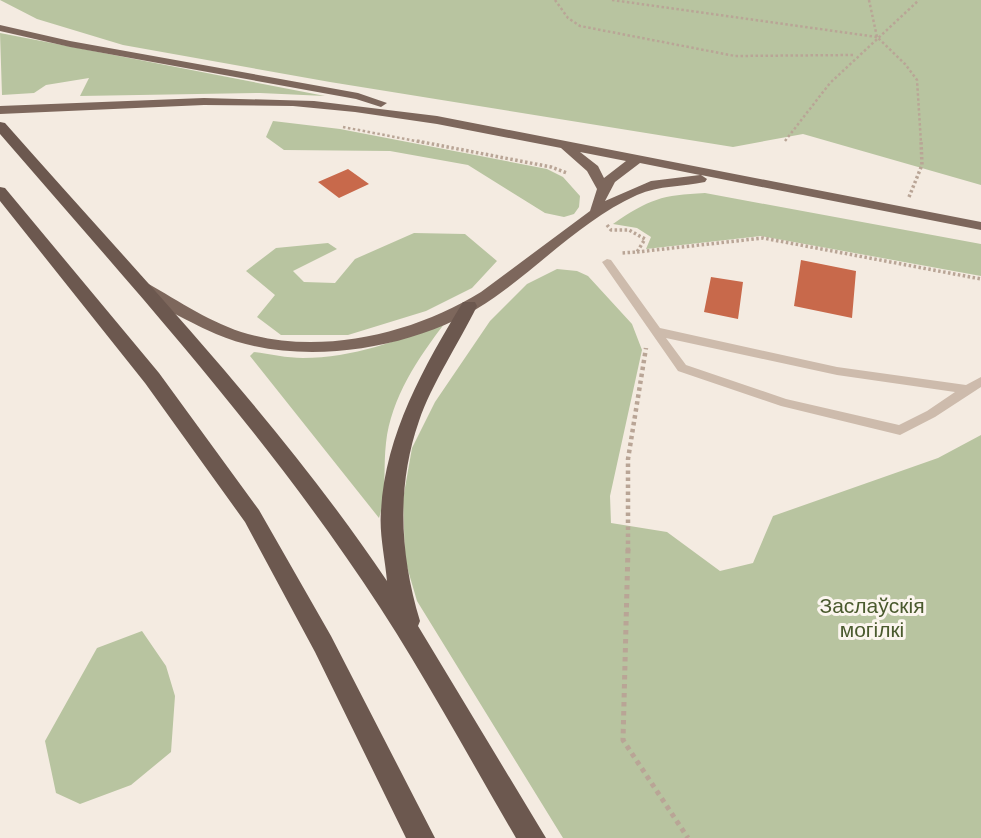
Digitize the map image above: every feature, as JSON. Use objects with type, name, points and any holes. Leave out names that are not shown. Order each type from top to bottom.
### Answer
[{"type":"highway","points":[[0,126],[253,416],[355,551],[413,639],[532,838]]},
{"type":"highway","points":[[0,191],[204,445],[252,516],[323,644],[421,838]]},
{"type":"highway","points":[[413,639],[400,593],[391,514],[395,472],[410,419],[469,306]]},
{"type":"main road","points":[[0,28],[69,44],[358,96],[437,120]]},
{"type":"main road","points":[[0,110],[273,102],[348,108],[437,120],[746,181],[981,223]]},
{"type":"main road","points":[[563,144],[593,169],[603,187]]},
{"type":"main road","points":[[639,159],[649,172],[652,183]]},
{"type":"main road","points":[[596,210],[603,187],[617,170],[639,159]]},
{"type":"main road","points":[[142,286],[215,328],[247,340],[310,350],[350,346],[469,306],[596,210],[652,183],[681,178],[746,181]]},
{"type":"lane","points":[[607,262],[652,333],[682,368],[785,403],[900,430],[981,381]]},
{"type":"lane","points":[[652,333],[837,371],[969,390]]},
{"type":"path","points":[[555,0],[568,18],[580,26],[683,47],[735,56],[855,55]]},
{"type":"path","points":[[612,0],[877,37]]},
{"type":"path","points":[[869,0],[877,37],[905,64],[917,80],[922,165],[904,209]]},
{"type":"path","points":[[785,141],[803,113],[855,55],[919,0]]},
{"type":"path","points":[[335,125],[551,167],[570,174]]},
{"type":"path","points":[[596,210],[611,230],[629,229],[645,239],[637,252]]},
{"type":"path","points":[[607,262],[615,253],[763,238],[981,279]]},
{"type":"path","points":[[652,333],[628,459],[628,610],[623,740],[688,838]]},
{"type":"green space","points":[[0,0],[981,0],[981,185],[803,134],[733,147],[330,82],[123,45],[37,19]]},
{"type":"green space","points":[[0,33],[325,96],[260,93],[80,96],[89,78],[46,85],[34,93],[2,95]]},
{"type":"green space","points":[[273,121],[340,129],[547,169],[563,177],[580,196],[579,207],[574,214],[564,217],[545,213],[468,165],[390,151],[284,150],[266,137]]},
{"type":"green space","points":[[705,193],[981,244],[981,276],[761,236],[646,249],[651,237],[637,228],[613,224],[656,200]]},
{"type":"green space","points":[[414,233],[465,234],[497,261],[472,288],[426,311],[348,335],[281,335],[257,317],[275,295],[246,271],[276,248],[328,243],[337,249],[293,271],[304,282],[335,283],[355,259]]},
{"type":"green space","name":"Заслаўскія могілкі","points":[[557,269],[577,271],[588,276],[632,324],[642,350],[610,496],[611,523],[667,532],[720,571],[753,563],[773,516],[938,458],[981,435],[981,838],[563,838],[417,601],[405,560],[403,499],[412,448],[435,402],[490,321],[527,284]]},
{"type":"green space","points":[[445,323],[407,379],[394,410],[386,443],[384,490],[379,518],[250,356],[254,352],[297,358],[340,355],[376,347]]},
{"type":"green space","points":[[142,631],[166,666],[175,696],[171,752],[131,785],[80,804],[56,793],[45,741],[97,648]]},
{"type":"building","points":[[348,169],[369,184],[339,198],[318,182]]},
{"type":"building","points":[[801,260],[856,271],[852,318],[794,306]]},
{"type":"building","points":[[711,277],[743,282],[738,319],[704,312]]}]
